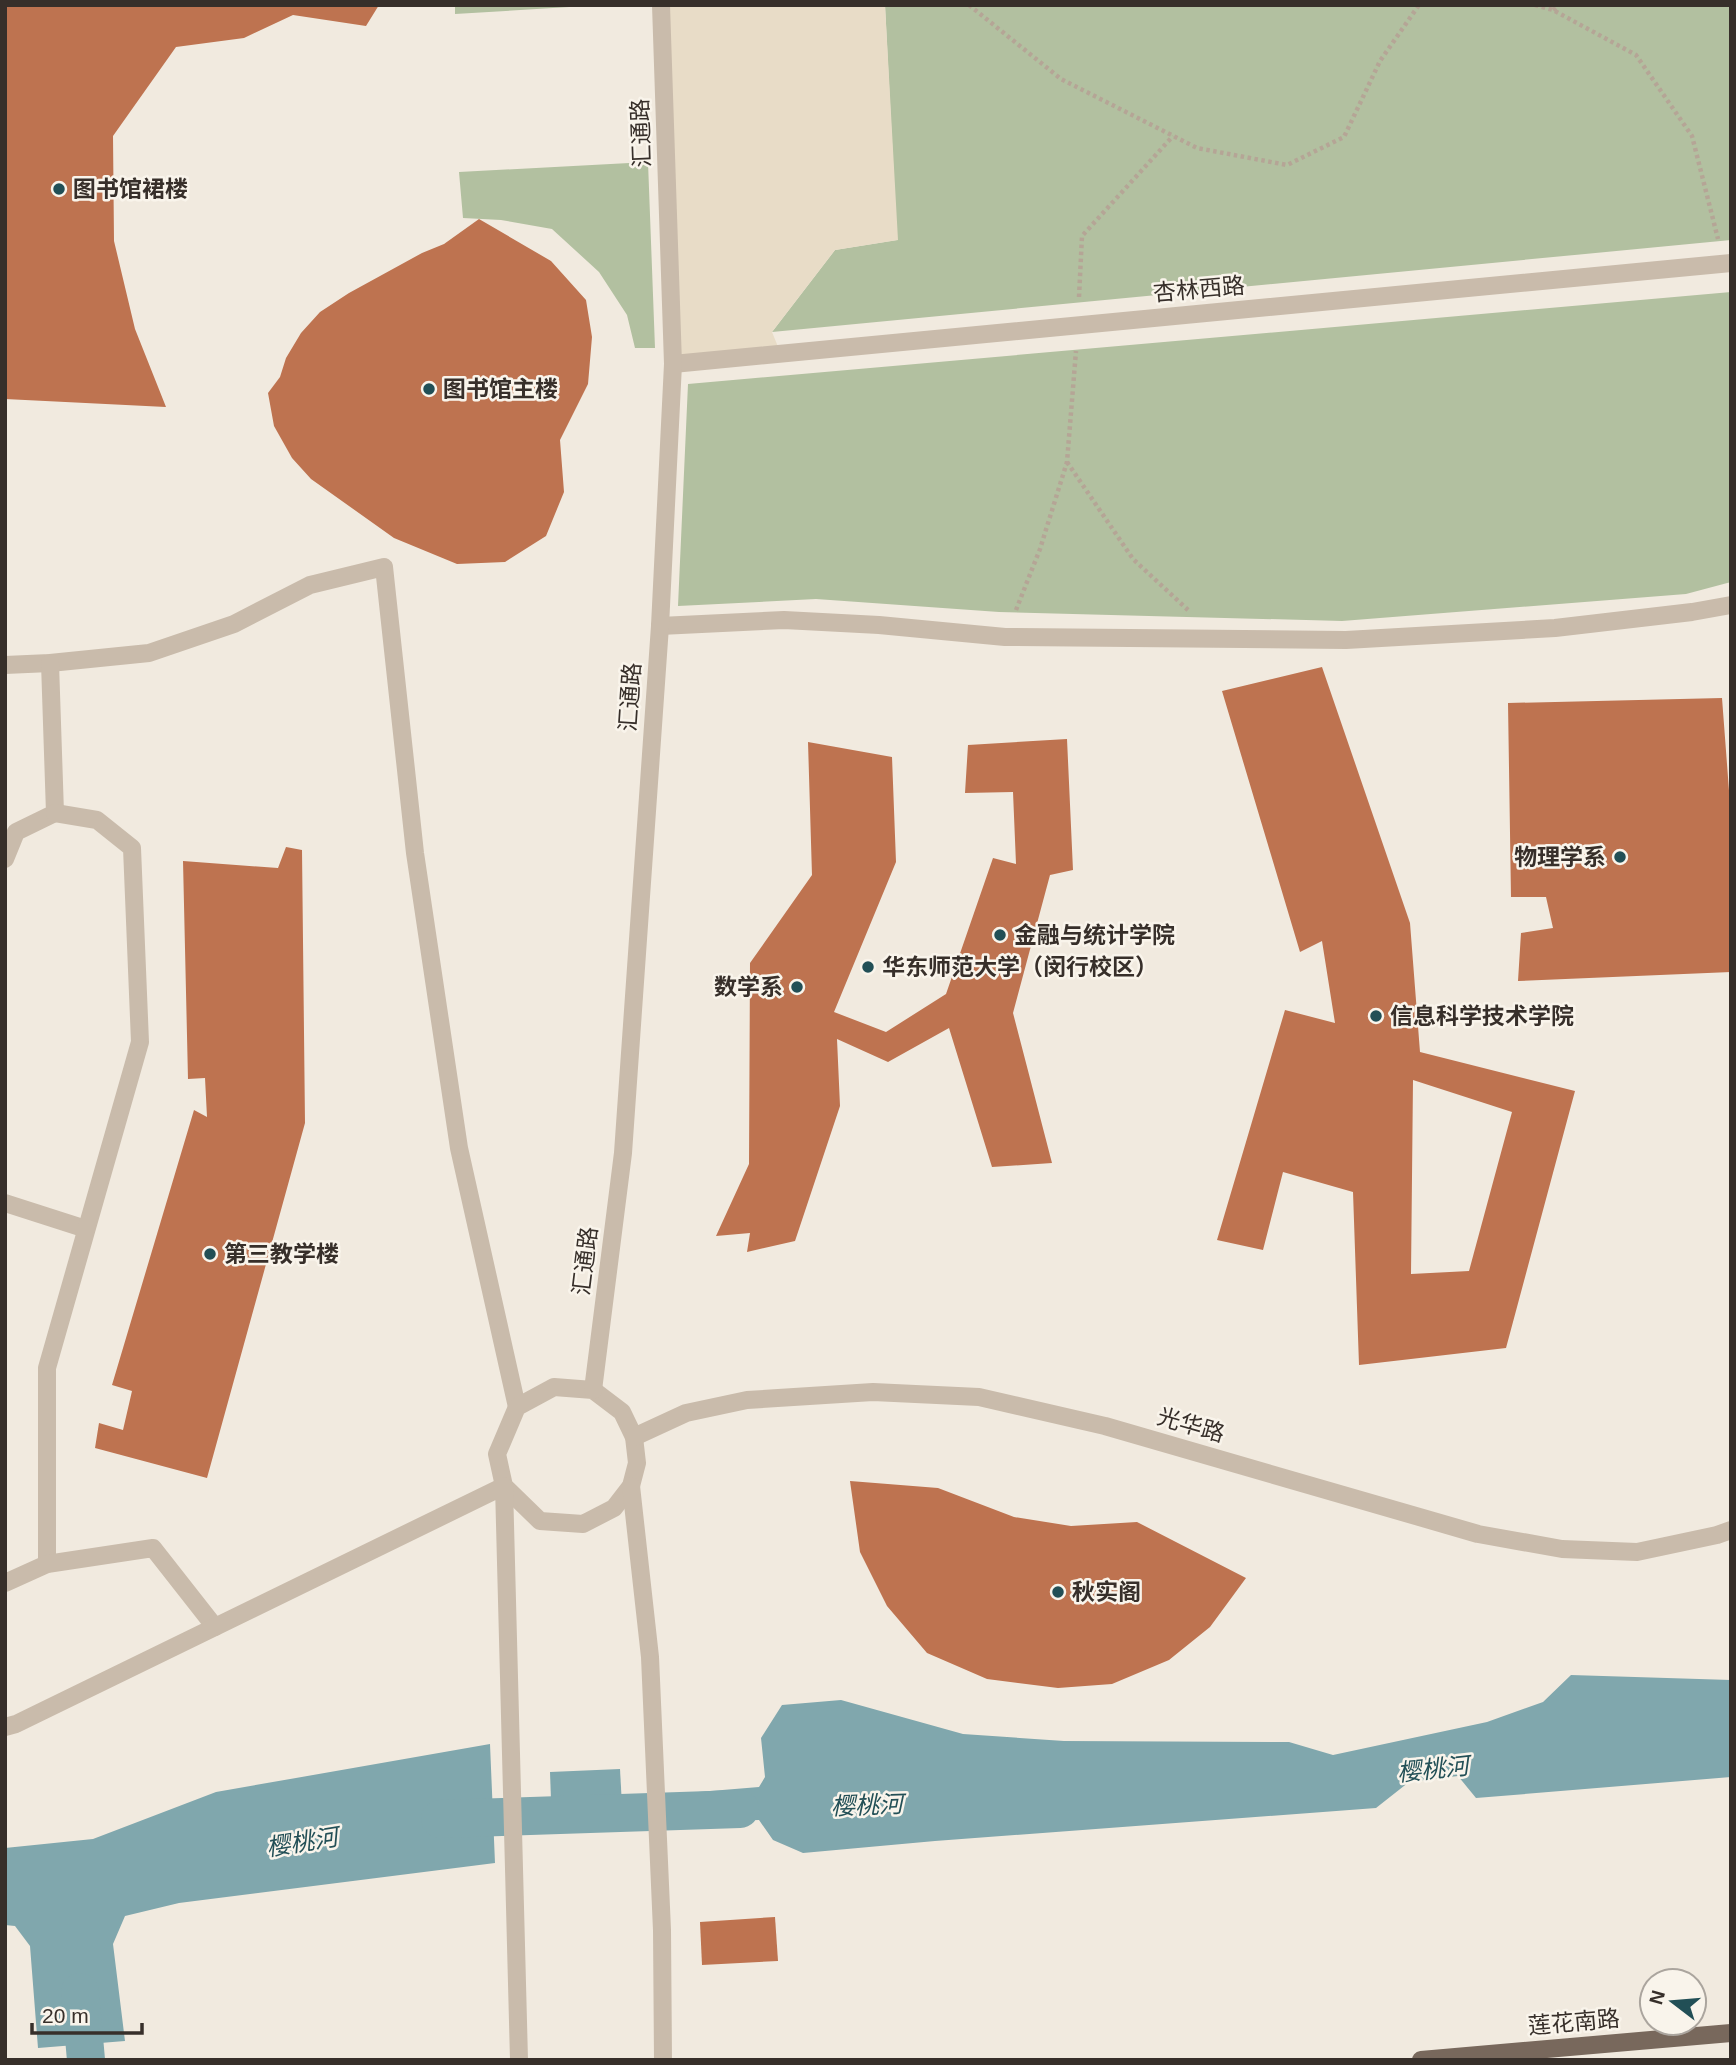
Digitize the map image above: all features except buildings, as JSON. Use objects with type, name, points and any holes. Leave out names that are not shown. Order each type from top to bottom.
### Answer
[{"type":"main road","name":"莲花南路","points":[[1421,2060],[1731,2033]]},
{"type":"street","name":"汇通路","points":[[593,1390],[623,1153],[660,626],[673,364],[661,5]]},
{"type":"street","name":"杏林西路","points":[[673,364],[1728,263]]},
{"type":"street","points":[[5,665],[149,653],[234,624],[310,585],[384,567],[415,853],[457,1135],[517,1407],[497,1454],[504,1486],[519,2060]]},
{"type":"street","points":[[660,626],[784,620],[879,625],[1005,637],[1346,640],[1555,628],[1731,605]]},
{"type":"street","points":[[50,663],[55,813]]},
{"type":"street","points":[[5,859],[16,832],[55,813],[97,820],[132,848],[140,1042],[47,1368],[47,1564]]},
{"type":"street","points":[[5,1203],[86,1229]]},
{"type":"street","points":[[517,1407],[554,1387],[593,1390],[622,1412],[634,1437],[637,1463],[631,1486],[650,1657],[662,1930],[663,2060]]},
{"type":"street","name":"光华路","points":[[634,1437],[686,1413],[747,1400],[873,1392],[979,1397],[1105,1426],[1502,1539],[1562,1549],[1637,1552],[1731,1530]]},
{"type":"street","points":[[504,1486],[540,1521],[583,1524],[614,1508],[631,1486]]},
{"type":"street","points":[[5,1727],[504,1486]]},
{"type":"street","points":[[5,1583],[47,1564],[153,1548],[215,1627]]},
{"type":"path","points":[[969,5],[1060,79],[1172,136],[1197,148],[1287,165],[1344,137],[1380,61],[1419,5]]},
{"type":"path","points":[[1535,5],[1553,10],[1636,55],[1692,136],[1728,263]]},
{"type":"path","points":[[1553,10],[1559,5]]},
{"type":"path","points":[[1005,637],[1040,549],[1067,462],[1082,236],[1172,136]]},
{"type":"path","points":[[1067,462],[1133,559],[1219,639]]},
{"type":"green space","points":[[455,5],[602,5],[455,14]]},
{"type":"green space","points":[[885,5],[1731,5],[1731,240],[772,332],[835,250],[897,240]]},
{"type":"green space","points":[[648,162],[655,348],[635,348],[627,315],[599,272],[552,229],[501,220],[463,218],[459,172]]},
{"type":"green space","points":[[1731,292],[1731,582],[1686,594],[1342,621],[999,612],[816,599],[678,606],[688,384]]},
{"type":"shaded area","points":[[661,5],[885,5],[898,240],[835,250],[772,332],[781,354],[673,364]]},
{"type":"water","points":[[1571,1675],[1731,1680],[1731,1777],[1476,1798],[1458,1776],[1409,1782],[1376,1808],[803,1853],[773,1840],[759,1820],[687,1822],[686,1793],[759,1787],[765,1777],[761,1738],[782,1705],[841,1700],[963,1734],[1064,1741],[1289,1742],[1333,1755],[1487,1722],[1543,1702]]},
{"type":"water","points":[[490,1744],[495,1863],[179,1903],[125,1916],[113,1944],[125,2041],[38,2048],[30,1946],[15,1926],[5,1925],[5,1848],[93,1839],[216,1792]]},
{"type":"water","points":[[620,1769],[623,1824],[552,1827],[550,1772]]},
{"type":"waterway","name":"樱桃河","points":[[440,1819],[740,1809]]},
{"type":"waterway","points":[[80,1992],[86,2060]]},
{"type":"place","name":"图书馆裙楼","points":[[59,189]]},
{"type":"place","name":"图书馆主楼","points":[[429,389]]},
{"type":"place","name":"物理学系","points":[[1620,857]]},
{"type":"place","name":"金融与统计学院","points":[[1000,935]]},
{"type":"place","name":"华东师范大学（闵行校区）","points":[[868,967]]},
{"type":"place","name":"数学系","points":[[797,987]]},
{"type":"place","name":"信息科学技术学院","points":[[1376,1016]]},
{"type":"place","name":"第三教学楼","points":[[210,1254]]},
{"type":"place","name":"秋实阁","points":[[1058,1592]]}]
